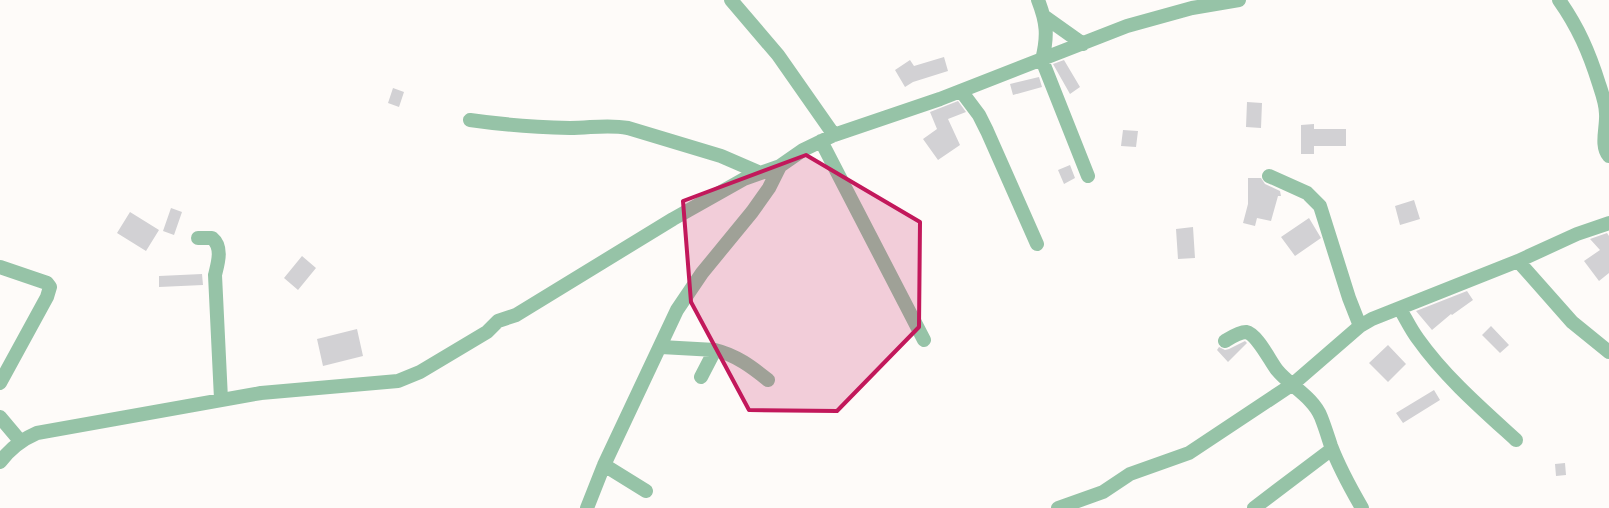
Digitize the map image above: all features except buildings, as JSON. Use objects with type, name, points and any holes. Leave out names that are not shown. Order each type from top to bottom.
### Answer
[{"type":"street","points":[[732,0],[778,55],[834,134]]},
{"type":"street","points":[[1038,0],[1045,17],[1046,43],[1042,60],[1088,176]]},
{"type":"street","points":[[0,462],[6,454],[21,442],[37,433],[221,399],[261,393],[385,383],[410,377],[487,332],[498,321],[516,315],[744,178],[780,166],[803,150],[834,134],[961,91],[1127,26],[1190,4],[1239,0]]},
{"type":"street","points":[[1559,0],[1573,20],[1590,52],[1606,113],[1604,145],[1609,156]]},
{"type":"street","points":[[1045,17],[1082,44]]},
{"type":"street","points":[[961,91],[979,115],[1037,244]]},
{"type":"street","points":[[470,120],[514,126],[573,128],[620,126],[721,156],[758,172]]},
{"type":"street","points":[[821,141],[924,340]]},
{"type":"street","points":[[587,508],[604,465],[682,303],[702,273],[752,212],[769,188],[780,166]]},
{"type":"street","points":[[1270,176],[1307,193],[1320,206],[1349,298],[1360,326]]},
{"type":"street","points":[[1058,508],[1098,495],[1137,471],[1189,453],[1293,384],[1360,326],[1372,319],[1518,261],[1577,234],[1609,223]]},
{"type":"street","points":[[198,238],[212,238],[218,244],[219,260],[215,275],[221,399]]},
{"type":"street","points":[[1518,261],[1572,322],[1609,352]]},
{"type":"street","points":[[0,267],[47,282],[50,286],[47,297],[0,383]]},
{"type":"street","points":[[1400,309],[1418,339],[1445,371],[1516,440]]},
{"type":"street","points":[[1224,341],[1239,333],[1245,332],[1250,334],[1278,371],[1316,408],[1332,449],[1362,508]]},
{"type":"street","points":[[661,347],[715,350],[734,356],[768,380]]},
{"type":"street","points":[[701,377],[715,350]]},
{"type":"street","points":[[0,417],[21,442]]},
{"type":"street","points":[[1254,508],[1332,449]]},
{"type":"street","points":[[604,465],[646,491]]},
{"type":"highlighted area","points":[[806,155],[920,222],[919,327],[837,411],[749,410],[691,302],[683,201]]}]
